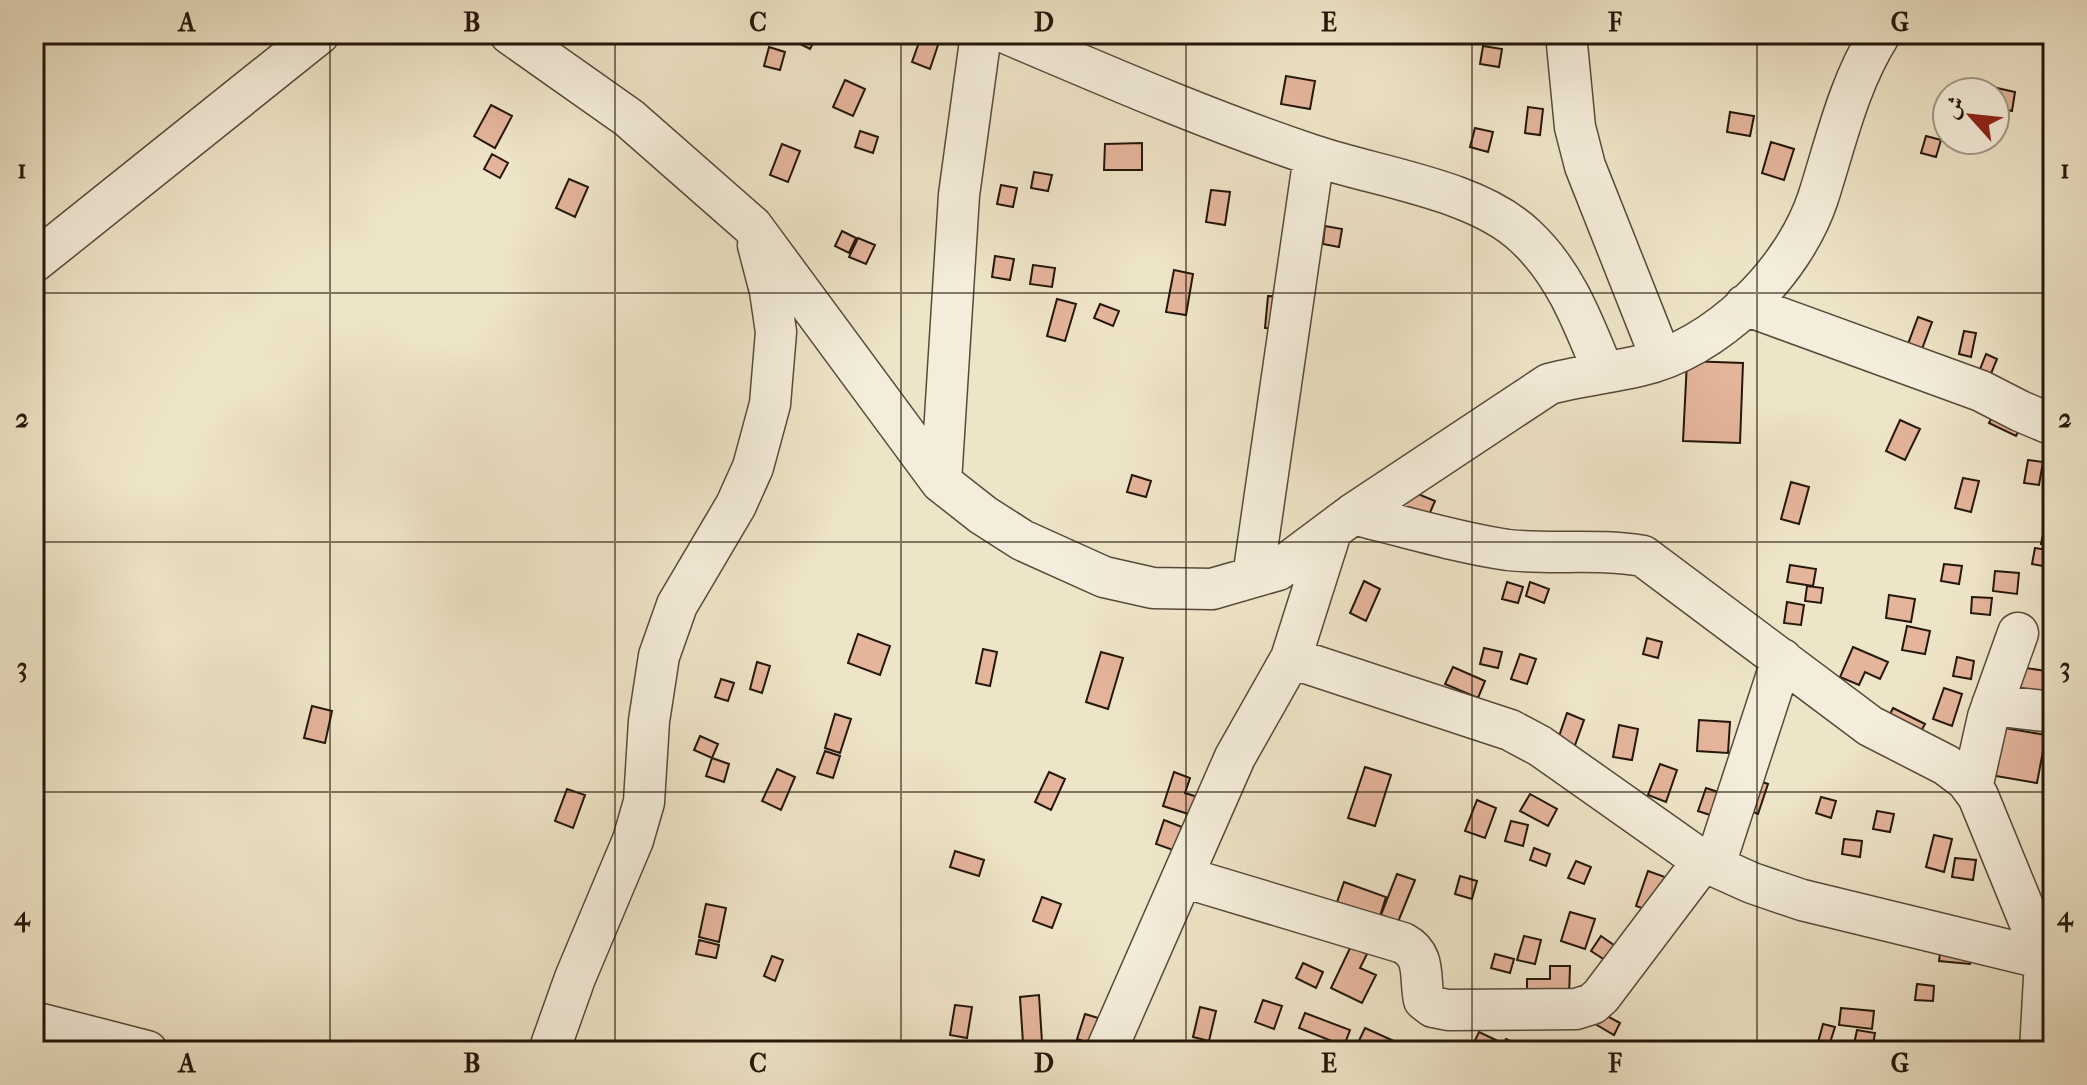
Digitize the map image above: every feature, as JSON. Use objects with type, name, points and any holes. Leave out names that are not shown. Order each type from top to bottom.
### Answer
[{"type":"street","points":[[34,262],[319,34]]},
{"type":"street","points":[[510,34],[629,118],[752,226],[941,482],[1022,540],[1104,577],[1153,588],[1212,589],[1278,570],[1342,523],[1549,384],[1640,366],[1686,349],[1725,324],[1761,290],[1797,246],[1816,203],[1844,108],[1865,57],[1880,34]]},
{"type":"street","points":[[941,482],[959,195],[981,34]]},
{"type":"street","points":[[1008,34],[1168,103],[1314,156],[1438,190],[1484,209],[1524,234],[1552,266],[1579,310],[1603,371]]},
{"type":"street","points":[[1566,34],[1575,127],[1585,166],[1661,358]]},
{"type":"street","points":[[1844,108],[1846,34]]},
{"type":"street","points":[[1253,577],[1314,156]]},
{"type":"street","points":[[549,1051],[575,978],[633,840],[644,802],[649,721],[659,656],[677,605],[736,505],[753,467],[770,404],[776,332],[770,291],[752,226]]},
{"type":"street","points":[[1745,305],[1981,391],[2053,425]]},
{"type":"street","points":[[1106,1051],[1235,757],[1291,658],[1342,523]]},
{"type":"street","points":[[1342,523],[1506,549],[1618,551],[1643,556],[1870,726],[1946,765],[1966,780],[2047,944],[2040,1051]]},
{"type":"street","points":[[1972,788],[1992,705],[2018,633]]},
{"type":"street","points":[[1291,658],[1510,730],[1540,746],[1703,861],[1752,883],[1802,900],[2047,944]]},
{"type":"street","points":[[1183,877],[1403,943],[1419,956],[1424,1000],[1433,1007],[1448,1010],[1576,1009],[1592,1004],[1703,861],[1714,857],[1720,849],[1782,659]]},
{"type":"street","points":[[1992,705],[2053,712]]},
{"type":"street","points":[[34,1022],[147,1051]]},
{"type":"building","points":[[798,34],[818,34],[810,49],[794,41]]},
{"type":"building","points":[[828,34],[848,34],[845,44],[827,38]]},
{"type":"building","points":[[922,34],[940,39],[930,69],[912,62]]},
{"type":"building","points":[[1483,46],[1502,49],[1499,67],[1480,64]]},
{"type":"building","points":[[769,47],[785,52],[780,70],[764,66]]},
{"type":"building","points":[[1286,76],[1315,81],[1310,109],[1281,104]]},
{"type":"building","points":[[845,80],[865,89],[853,116],[833,107]]},
{"type":"building","points":[[2011,91],[2015,92],[2011,111]]},
{"type":"building","points":[[491,105],[512,116],[495,148],[474,136]]},
{"type":"building","points":[[1528,107],[1543,109],[1540,135],[1525,133]]},
{"type":"building","points":[[1730,112],[1754,116],[1750,136],[1727,132]]},
{"type":"building","points":[[1475,128],[1493,132],[1488,152],[1470,147]]},
{"type":"building","points":[[860,131],[878,137],[873,153],[855,147]]},
{"type":"building","points":[[1926,136],[1931,137],[1931,156],[1921,153]]},
{"type":"building","points":[[1771,142],[1794,149],[1784,180],[1762,173]]},
{"type":"building","points":[[1142,143],[1142,170],[1104,170],[1105,144]]},
{"type":"building","points":[[782,144],[800,151],[788,182],[770,175]]},
{"type":"building","points":[[492,154],[508,163],[500,178],[484,169]]},
{"type":"building","points":[[1034,172],[1052,175],[1048,191],[1031,188]]},
{"type":"building","points":[[569,179],[588,187],[575,217],[556,208]]},
{"type":"building","points":[[1001,185],[1017,188],[1013,207],[997,204]]},
{"type":"building","points":[[1211,190],[1230,192],[1225,225],[1206,222]]},
{"type":"building","points":[[1325,226],[1342,229],[1339,247],[1323,244]]},
{"type":"building","points":[[842,231],[856,238],[849,253],[835,246]]},
{"type":"building","points":[[858,238],[875,245],[866,264],[849,257]]},
{"type":"building","points":[[995,256],[1014,259],[1010,280],[992,277]]},
{"type":"building","points":[[1033,265],[1055,268],[1052,287],[1030,284]]},
{"type":"building","points":[[1174,270],[1193,274],[1186,315],[1166,312]]},
{"type":"building","points":[[1268,296],[1284,297],[1281,330],[1265,328]]},
{"type":"building","points":[[1057,299],[1076,304],[1065,341],[1047,336]]},
{"type":"building","points":[[1100,304],[1119,311],[1113,326],[1094,318]]},
{"type":"building","points":[[1918,317],[1932,322],[1922,349],[1908,344]]},
{"type":"building","points":[[1964,331],[1976,333],[1971,357],[1959,354]]},
{"type":"building","points":[[1986,354],[1997,359],[1988,381],[1977,377]]},
{"type":"building","points":[[1687,361],[1743,363],[1740,443],[1683,441]]},
{"type":"building","points":[[1998,405],[2025,419],[2016,436],[1989,423]]},
{"type":"building","points":[[1900,420],[1920,429],[1905,460],[1886,451]]},
{"type":"building","points":[[2028,460],[2043,462],[2039,485],[2024,483]]},
{"type":"building","points":[[1132,475],[1151,481],[1146,497],[1127,492]]},
{"type":"building","points":[[1963,478],[1979,481],[1971,512],[1955,508]]},
{"type":"building","points":[[1791,482],[1809,487],[1799,524],[1781,519]]},
{"type":"building","points":[[1406,489],[1435,501],[1425,524],[1396,511]]},
{"type":"building","points":[[2047,515],[2053,516],[2053,547],[2041,544]]},
{"type":"building","points":[[2035,548],[2053,551],[2053,568],[2032,564]]},
{"type":"building","points":[[1944,564],[1962,566],[1959,584],[1941,581]]},
{"type":"building","points":[[1790,565],[1816,569],[1813,586],[1787,582]]},
{"type":"building","points":[[1995,571],[2019,573],[2017,594],[1993,591]]},
{"type":"building","points":[[1364,581],[1380,589],[1366,621],[1350,613]]},
{"type":"building","points":[[1507,582],[1523,587],[1518,603],[1502,599]]},
{"type":"building","points":[[1530,582],[1549,589],[1544,603],[1526,596]]},
{"type":"building","points":[[1807,586],[1823,588],[1821,603],[1805,601]]},
{"type":"building","points":[[1889,595],[1915,599],[1911,622],[1886,618]]},
{"type":"building","points":[[1972,597],[1992,598],[1990,615],[1971,613]]},
{"type":"building","points":[[1787,602],[1804,605],[1801,625],[1784,623]]},
{"type":"building","points":[[1907,626],[1930,631],[1925,654],[1902,650]]},
{"type":"building","points":[[858,634],[890,646],[880,675],[848,663]]},
{"type":"building","points":[[1647,638],[1662,642],[1658,658],[1643,654]]},
{"type":"building","points":[[1853,647],[1888,662],[1880,679],[1865,672],[1859,685],[1840,677]]},
{"type":"building","points":[[1484,648],[1502,652],[1498,668],[1480,664]]},
{"type":"building","points":[[983,649],[997,652],[990,686],[976,683]]},
{"type":"building","points":[[1101,652],[1123,658],[1108,709],[1086,702]]},
{"type":"building","points":[[1520,654],[1536,659],[1527,684],[1511,679]]},
{"type":"building","points":[[1957,657],[1974,661],[1971,679],[1953,676]]},
{"type":"building","points":[[757,662],[770,666],[762,693],[750,689]]},
{"type":"building","points":[[2013,666],[2046,671],[2043,701],[2009,697]]},
{"type":"building","points":[[1453,667],[1485,681],[1478,698],[1445,684]]},
{"type":"building","points":[[721,679],[734,683],[728,701],[715,697]]},
{"type":"building","points":[[1944,688],[1962,694],[1952,726],[1933,719]]},
{"type":"building","points":[[312,706],[332,711],[325,743],[304,738]]},
{"type":"building","points":[[1893,708],[1925,724],[1919,735],[1887,720]]},
{"type":"building","points":[[1567,713],[1584,720],[1574,748],[1557,742]]},
{"type":"building","points":[[835,714],[851,719],[840,753],[825,748]]},
{"type":"building","points":[[1699,720],[1730,722],[1728,753],[1697,751]]},
{"type":"building","points":[[1619,725],[1638,729],[1632,760],[1613,757]]},
{"type":"building","points":[[1999,727],[2046,735],[2037,783],[1990,775]]},
{"type":"building","points":[[700,736],[718,744],[712,758],[694,750]]},
{"type":"building","points":[[825,751],[840,756],[833,778],[817,773]]},
{"type":"building","points":[[712,758],[729,764],[724,782],[706,776]]},
{"type":"building","points":[[1660,764],[1677,770],[1666,802],[1648,795]]},
{"type":"building","points":[[1365,767],[1391,775],[1375,826],[1348,818]]},
{"type":"building","points":[[777,769],[795,777],[781,810],[762,801]]},
{"type":"building","points":[[1049,772],[1065,779],[1051,810],[1035,802]]},
{"type":"building","points":[[1174,772],[1190,778],[1185,793],[1204,799],[1198,817],[1163,806]]},
{"type":"building","points":[[1753,779],[1768,784],[1758,814],[1743,808]]},
{"type":"building","points":[[1706,788],[1721,793],[1713,816],[1698,811]]},
{"type":"building","points":[[567,789],[585,795],[573,828],[555,821]]},
{"type":"building","points":[[1530,794],[1557,809],[1548,826],[1520,811]]},
{"type":"building","points":[[1821,797],[1836,801],[1831,818],[1816,813]]},
{"type":"building","points":[[1477,800],[1496,808],[1485,838],[1465,831]]},
{"type":"building","points":[[1877,811],[1894,814],[1890,832],[1873,829]]},
{"type":"building","points":[[2053,813],[2053,848],[2044,846]]},
{"type":"building","points":[[1164,820],[1195,832],[1187,855],[1156,844]]},
{"type":"building","points":[[1511,821],[1528,825],[1523,846],[1505,841]]},
{"type":"building","points":[[1934,835],[1952,839],[1944,872],[1926,867]]},
{"type":"building","points":[[1844,839],[1862,841],[1860,857],[1842,854]]},
{"type":"building","points":[[1534,848],[1550,854],[1546,866],[1530,860]]},
{"type":"building","points":[[955,851],[984,860],[979,876],[950,867]]},
{"type":"building","points":[[1955,858],[1976,860],[1973,880],[1952,877]]},
{"type":"building","points":[[1576,861],[1591,867],[1584,884],[1568,878]]},
{"type":"building","points":[[1648,871],[1665,877],[1653,912],[1636,906]]},
{"type":"building","points":[[1397,874],[1415,880],[1398,922],[1381,915]]},
{"type":"building","points":[[1460,876],[1477,881],[1472,899],[1455,894]]},
{"type":"building","points":[[1344,882],[1386,897],[1380,916],[1337,902]]},
{"type":"building","points":[[1042,897],[1061,904],[1052,928],[1033,921]]},
{"type":"building","points":[[706,904],[726,908],[719,942],[699,937]]},
{"type":"building","points":[[1570,912],[1595,919],[1585,949],[1561,941]]},
{"type":"building","points":[[1524,936],[1541,940],[1535,964],[1517,960]]},
{"type":"building","points":[[1601,936],[1618,948],[1608,962],[1591,951]]},
{"type":"building","points":[[699,940],[719,945],[716,958],[696,954]]},
{"type":"building","points":[[1351,946],[1367,954],[1360,968],[1376,975],[1362,1003],[1331,988]]},
{"type":"building","points":[[1941,946],[1972,949],[1970,964],[1939,961]]},
{"type":"building","points":[[1495,954],[1514,959],[1510,973],[1491,968]]},
{"type":"building","points":[[772,956],[783,960],[775,981],[764,976]]},
{"type":"building","points":[[1303,963],[1323,972],[1316,988],[1296,978]]},
{"type":"building","points":[[1550,966],[1570,966],[1569,997],[1527,996],[1527,979],[1550,979]]},
{"type":"building","points":[[1917,984],[1934,986],[1933,1001],[1915,1000]]},
{"type":"building","points":[[1039,995],[1042,1042],[1023,1043],[1020,997]]},
{"type":"building","points":[[1263,1000],[1282,1006],[1274,1029],[1255,1022]]},
{"type":"building","points":[[955,1005],[972,1007],[967,1038],[950,1035]]},
{"type":"building","points":[[1200,1007],[1216,1011],[1209,1041],[1193,1037]]},
{"type":"building","points":[[1841,1008],[1874,1011],[1872,1029],[1839,1025]]},
{"type":"building","points":[[1596,1010],[1620,1023],[1614,1035],[1590,1021]]},
{"type":"building","points":[[1305,1013],[1350,1030],[1344,1046],[1299,1028]]},
{"type":"building","points":[[1085,1014],[1098,1018],[1089,1043],[1077,1039]]},
{"type":"building","points":[[1823,1024],[1835,1027],[1828,1049],[1817,1046]]},
{"type":"building","points":[[1365,1028],[1394,1041],[1390,1051],[1355,1049]]},
{"type":"building","points":[[1857,1030],[1875,1033],[1872,1051],[1853,1049]]},
{"type":"building","points":[[1479,1032],[1498,1041],[1493,1051],[1470,1051]]},
{"type":"building","points":[[1506,1039],[1532,1051],[1500,1051]]}]
